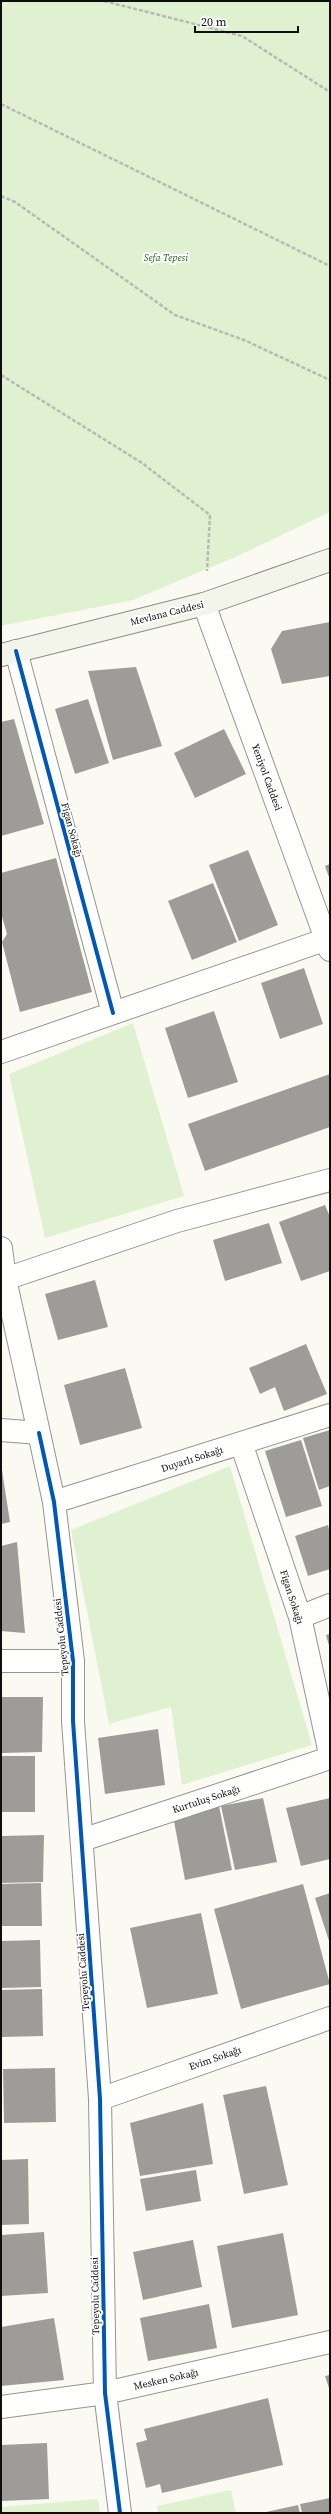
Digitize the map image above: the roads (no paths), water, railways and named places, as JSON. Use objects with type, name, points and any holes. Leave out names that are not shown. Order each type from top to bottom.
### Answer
[{"type":"street","name":"Mevlana Caddesi","points":[[8,653],[204,604],[330,560]]},
{"type":"street","name":"Yeniyol Caddesi","points":[[204,604],[329,943]]},
{"type":"street","name":"Figan Sokağı","points":[[8,653],[113,1013]]},
{"type":"street","points":[[1,1052],[113,1013],[329,943]]},
{"type":"street","points":[[5,1280],[176,1221],[330,1180]]},
{"type":"street","name":"Tepeyolu Caddesi","points":[[1,1248],[5,1280],[54,1502],[74,1661],[73,1721],[100,2099],[104,2392],[120,2513]]},
{"type":"street","name":"Duyarlı Sokağı","points":[[54,1502],[330,1415]]},
{"type":"street","points":[[1,1430],[39,1433]]},
{"type":"street","name":"Figan Sokağı","points":[[241,1443],[300,1617],[330,1754]]},
{"type":"street","points":[[300,1617],[330,1605]]},
{"type":"street","points":[[1,1661],[74,1661]]},
{"type":"street","name":"Kurtuluş Sokağı","points":[[82,1840],[330,1758]]},
{"type":"street","name":"Evim Sokağı","points":[[100,2099],[330,2018]]},
{"type":"street","name":"Mesken Sokağı","points":[[1,2407],[104,2392],[330,2342]]},
{"type":"park label","name":"Sefa Tepesi","points":[[166,257]]}]
